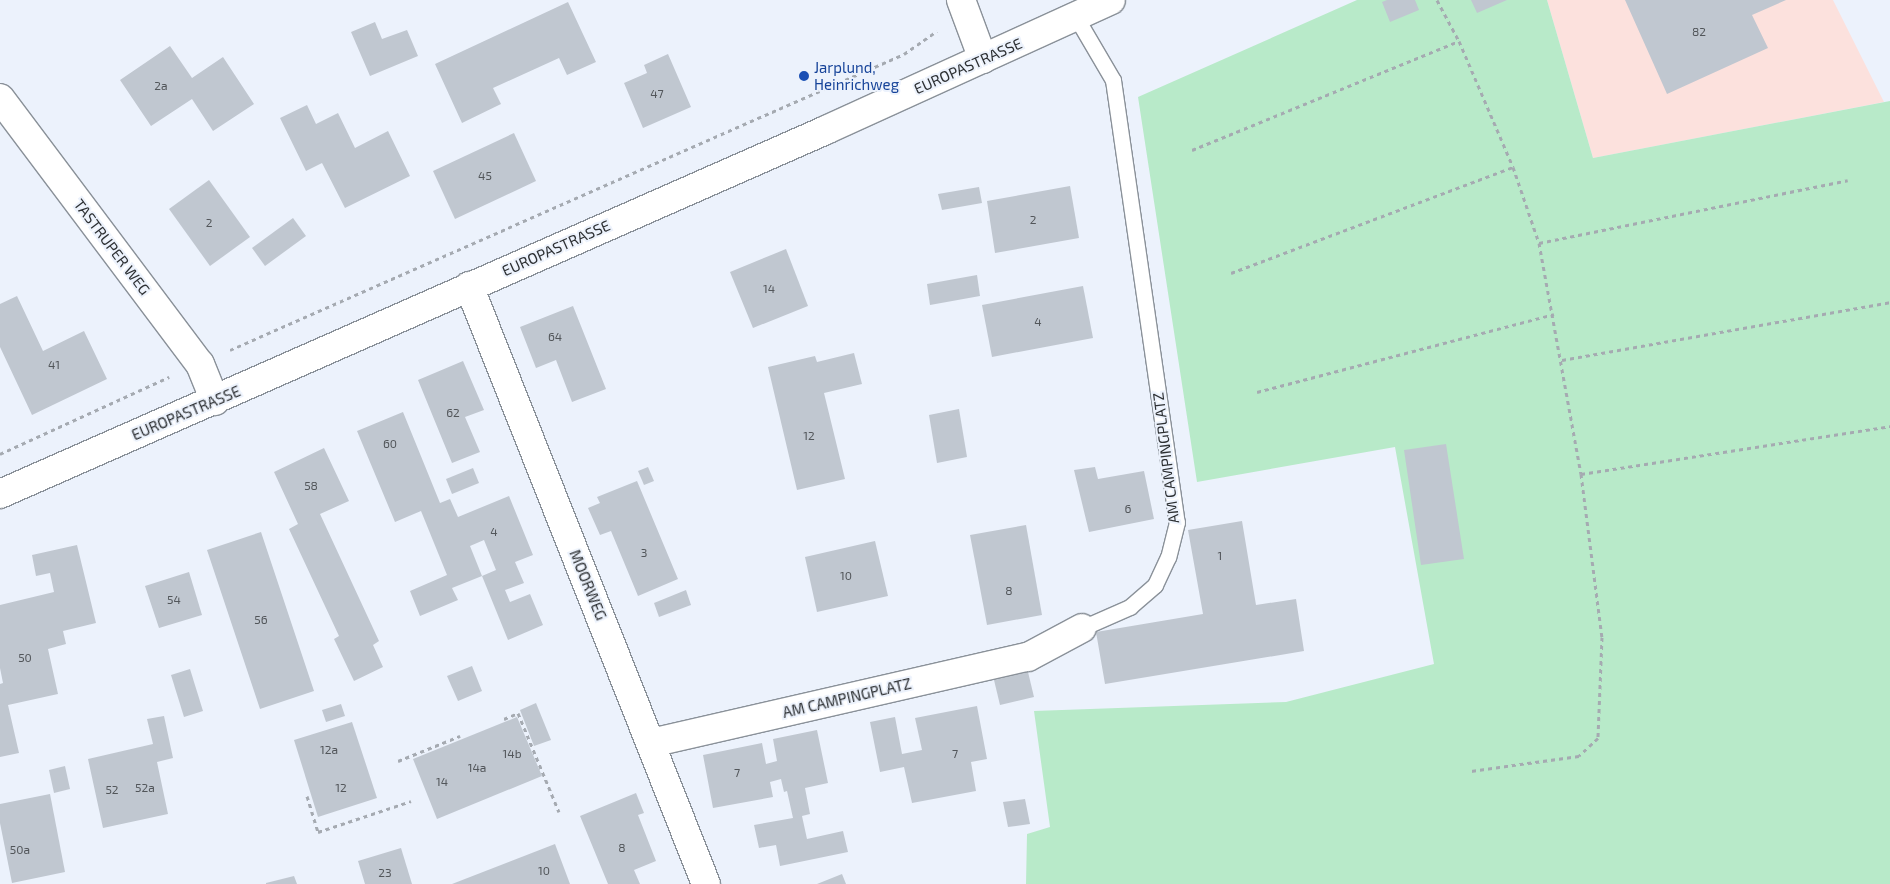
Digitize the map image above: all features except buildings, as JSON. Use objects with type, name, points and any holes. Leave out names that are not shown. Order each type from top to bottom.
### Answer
[{"type":"street","name":"EUROPASTRASSE","points":[[0,494],[216,401],[469,286],[1112,0]]},
{"type":"street","points":[[962,6],[983,59]]},
{"type":"street","name":"TASTRUPER WEG","points":[[0,98],[200,364],[216,401]]},
{"type":"street","name":"MOORWEG","points":[[469,286],[706,884]]},
{"type":"street","name":"AM CAMPINGPLATZ","points":[[651,743],[1028,657],[1082,628]]},
{"type":"lane","name":"AM CAMPINGPLATZ","points":[[1076,16],[1113,80],[1177,522],[1168,557],[1155,585],[1130,607],[1082,628]]},
{"type":"path","points":[[1438,0],[1459,41],[1513,167],[1539,244],[1554,314],[1581,474],[1602,637],[1598,738],[1578,756],[1470,771]]},
{"type":"path","points":[[0,454],[904,54],[962,6]]},
{"type":"path","points":[[1192,150],[1459,41]]},
{"type":"path","points":[[1231,273],[1513,167]]},
{"type":"path","points":[[1539,244],[1848,180]]},
{"type":"path","points":[[1562,360],[1890,302]]},
{"type":"path","points":[[1257,392],[1554,314]]},
{"type":"path","points":[[1581,474],[1890,426]]},
{"type":"path","points":[[504,719],[518,713],[559,812]]},
{"type":"path","points":[[398,762],[460,736]]},
{"type":"path","points":[[307,796],[318,832],[411,801]]},
{"type":"shaded area","points":[[1547,0],[1833,0],[1884,102],[1593,158]]},
{"type":"green space","points":[[1357,0],[1547,0],[1593,158],[1890,101],[1890,884],[1026,884],[1027,834],[1050,827],[1034,711],[1286,702],[1434,664],[1395,447],[1197,482],[1138,97]]},
{"type":"place","name":"Jarplund, Heinrichweg","points":[[804,76]]}]
